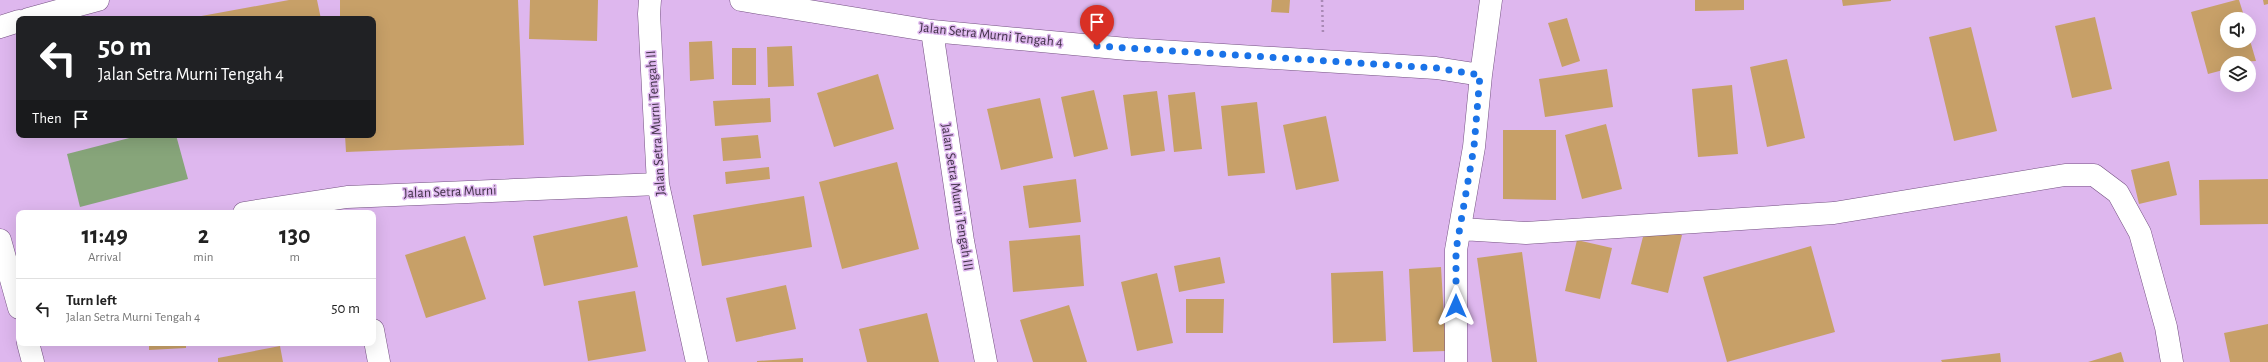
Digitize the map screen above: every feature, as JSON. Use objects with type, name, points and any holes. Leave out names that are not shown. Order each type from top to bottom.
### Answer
[{"type":"street","points":[[39,16],[98,0]]},
{"type":"street","name":"Jalan Setra Murni Tengah II","points":[[650,0],[649,14],[658,184],[697,362]]},
{"type":"street","name":"Jalan Setra Murni Tengah 4","points":[[742,0],[932,31],[1127,49],[1436,68],[1480,75]]},
{"type":"street","points":[[1456,362],[1456,250],[1461,229],[1474,147],[1480,75],[1491,0]]},
{"type":"street","points":[[0,27],[16,23]]},
{"type":"street","name":"Jalan Setra Murni Tengah III","points":[[932,31],[963,241],[986,362]]},
{"type":"street","points":[[1461,229],[1526,233],[1834,213],[2065,175],[2094,175],[2118,193],[2140,233],[2166,326],[2172,362]]},
{"type":"street","name":"Jalan Setra Murni","points":[[283,210],[658,184]]},
{"type":"street","points":[[6,252],[16,295]]},
{"type":"street","points":[[29,346],[33,362]]},
{"type":"street","points":[[376,346],[379,362]]},
{"type":"path","points":[[1322,0],[1324,60]]},
{"type":"green space","points":[[129,138],[177,138],[188,179],[80,207],[67,154]]},
{"type":"building","points":[[289,0],[317,0],[320,16],[201,16]]},
{"type":"building","points":[[340,0],[518,0],[524,145],[346,152],[345,138],[376,138],[376,16],[340,16]]},
{"type":"building","points":[[530,0],[598,0],[597,41],[529,39]]},
{"type":"building","points":[[1272,0],[1290,0],[1289,13],[1271,12]]},
{"type":"building","points":[[1695,0],[1744,0],[1744,10],[1695,11]]},
{"type":"building","points":[[1842,0],[1891,0],[1891,1],[1843,6]]},
{"type":"building","points":[[2239,0],[2243,12],[2220,12],[2220,48],[2252,48],[2255,56],[2220,56],[2220,71],[2208,74],[2191,12]]},
{"type":"building","points":[[2263,0],[2268,0],[2268,4],[2264,5]]},
{"type":"building","points":[[2095,17],[2112,89],[2072,98],[2055,26]]},
{"type":"building","points":[[1567,18],[1580,61],[1562,67],[1548,23]]},
{"type":"building","points":[[1971,27],[1997,131],[1954,141],[1929,37]]},
{"type":"building","points":[[712,41],[714,79],[690,81],[689,42]]},
{"type":"building","points":[[792,46],[794,86],[768,87],[767,47]]},
{"type":"building","points":[[732,48],[756,48],[756,85],[732,85]]},
{"type":"building","points":[[1787,59],[1805,138],[1767,147],[1750,67]]},
{"type":"building","points":[[1607,69],[1613,107],[1545,117],[1539,79]]},
{"type":"building","points":[[878,74],[894,129],[834,147],[817,93]]},
{"type":"building","points":[[1732,85],[1738,154],[1698,157],[1692,89]]},
{"type":"building","points":[[1094,90],[1108,149],[1074,157],[1061,97]]},
{"type":"building","points":[[1157,91],[1165,151],[1131,156],[1123,95]]},
{"type":"building","points":[[1195,92],[1202,149],[1174,152],[1168,95]]},
{"type":"building","points":[[770,98],[771,122],[715,126],[713,101]]},
{"type":"building","points":[[1040,98],[1053,158],[1001,170],[987,109]]},
{"type":"building","points":[[1257,102],[1265,173],[1228,176],[1221,106]]},
{"type":"building","points":[[1326,116],[1339,181],[1296,190],[1283,125]]},
{"type":"building","points":[[1606,124],[1622,189],[1582,199],[1565,135]]},
{"type":"building","points":[[1503,130],[1556,130],[1556,200],[1503,199]]},
{"type":"building","points":[[758,135],[761,158],[723,161],[721,138]]},
{"type":"building","points":[[2169,161],[2177,195],[2139,204],[2131,170]]},
{"type":"building","points":[[897,162],[919,249],[842,269],[819,182]]},
{"type":"building","points":[[769,167],[770,179],[726,184],[725,172]]},
{"type":"building","points":[[1076,179],[1081,222],[1029,228],[1023,186]]},
{"type":"building","points":[[2268,179],[2268,224],[2200,225],[2199,180]]},
{"type":"building","points":[[804,196],[812,247],[702,266],[693,215]]},
{"type":"building","points":[[627,216],[638,267],[544,286],[533,236]]},
{"type":"building","points":[[1646,225],[1682,235],[1668,293],[1631,284]]},
{"type":"building","points":[[1080,235],[1084,286],[1013,292],[1009,241]]},
{"type":"building","points":[[465,236],[486,299],[426,318],[405,255]]},
{"type":"building","points":[[1577,240],[1612,248],[1600,299],[1565,291]]},
{"type":"building","points":[[1811,246],[1835,332],[1727,362],[1703,277]]},
{"type":"building","points":[[1522,252],[1537,362],[1492,362],[1477,258]]},
{"type":"building","points":[[1220,257],[1225,283],[1179,292],[1174,266]]},
{"type":"building","points":[[1441,267],[1446,351],[1413,352],[1409,269]]},
{"type":"building","points":[[1383,271],[1386,341],[1333,343],[1331,273]]},
{"type":"building","points":[[1157,273],[1173,343],[1137,351],[1121,282]]},
{"type":"building","points":[[786,285],[796,329],[736,342],[726,298]]},
{"type":"building","points":[[635,291],[646,351],[588,361],[578,301]]},
{"type":"building","points":[[1186,299],[1224,299],[1223,333],[1186,333]]},
{"type":"building","points":[[1069,305],[1087,362],[1033,362],[1020,320]]},
{"type":"building","points":[[927,313],[939,362],[867,362],[859,329]]},
{"type":"building","points":[[2268,324],[2268,362],[2230,362],[2224,333]]},
{"type":"building","points":[[149,346],[186,346],[186,348],[149,350]]},
{"type":"building","points":[[280,346],[283,362],[218,362],[218,358]]},
{"type":"building","points":[[2121,352],[2124,362],[2088,362]]},
{"type":"building","points":[[2000,353],[2001,362],[1942,362],[1941,360]]},
{"type":"building","points":[[803,358],[803,362],[757,362],[757,361]]},
{"type":"route","points":[[1097,46],[1436,68],[1480,75],[1474,147],[1461,229],[1456,250],[1456,306]]}]
